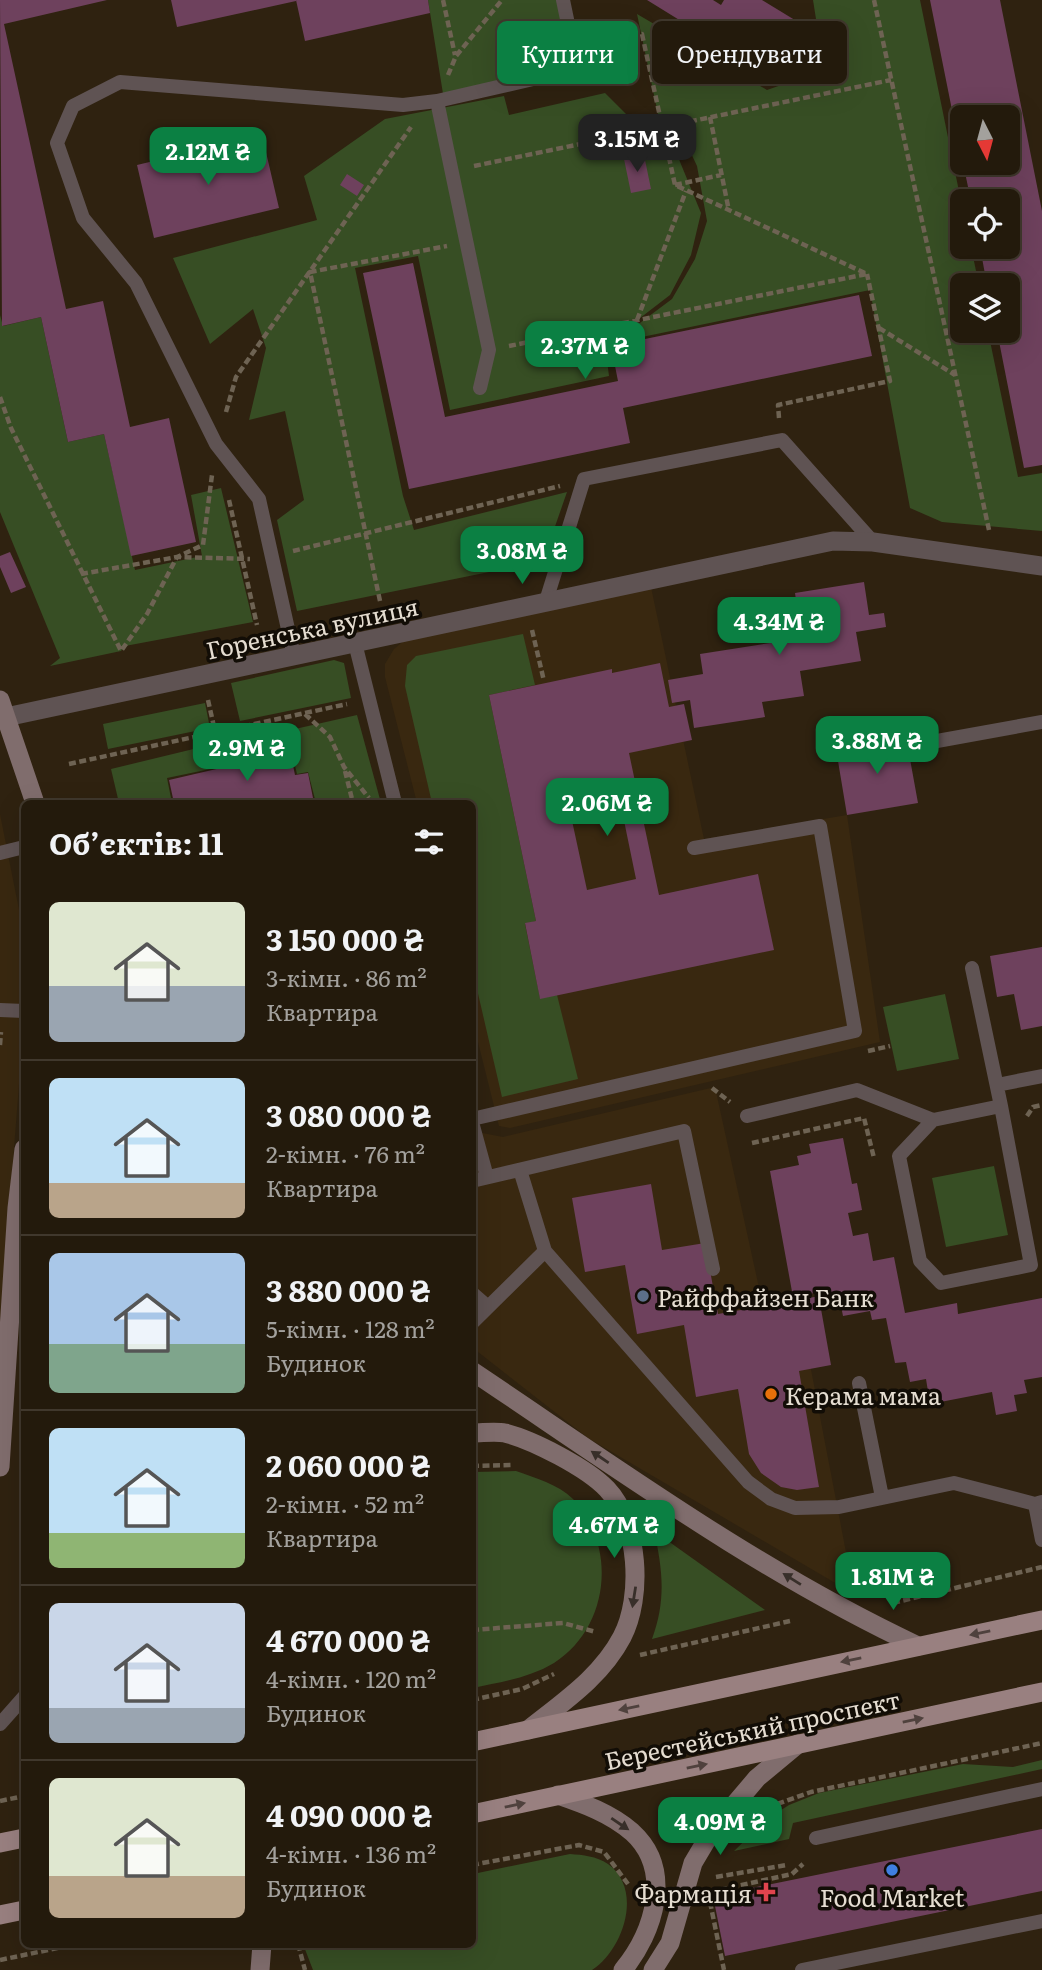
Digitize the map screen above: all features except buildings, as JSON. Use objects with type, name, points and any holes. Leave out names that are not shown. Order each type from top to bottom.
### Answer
[{"type":"main road","points":[[3,708],[35,800]]},
{"type":"main road","points":[[26,776],[29,800]]},
{"type":"main road","points":[[0,1467],[21,1184]]},
{"type":"main road","points":[[11,1302],[21,1287]]},
{"type":"main road","points":[[476,1374],[643,1486],[850,1614],[918,1646]]},
{"type":"main road","points":[[476,1433],[503,1433],[551,1451],[607,1490],[624,1519],[633,1555],[637,1580],[633,1609],[624,1635],[611,1656],[585,1686],[528,1730]]},
{"type":"main road","name":"Берестейський проспект","points":[[476,1741],[1042,1620]]},
{"type":"main road","name":"Берестейський проспект","points":[[476,1813],[1042,1692]]},
{"type":"main road","points":[[653,1970],[670,1942],[693,1863],[712,1831],[757,1778],[798,1744]]},
{"type":"main road","points":[[558,1796],[596,1808],[632,1832],[652,1862],[657,1893],[652,1919],[638,1952],[623,1970]]},
{"type":"main road","points":[[0,1843],[21,1839]]},
{"type":"main road","points":[[0,1915],[21,1911]]},
{"type":"street","name":"Горенська вулиця","points":[[3,708],[203,677],[833,541],[873,542],[1042,566]]},
{"type":"lane","points":[[563,0],[567,21]]},
{"type":"lane","points":[[294,656],[260,499],[216,444],[136,284],[83,218],[58,143],[73,106],[120,82],[403,105],[437,101],[511,84]]},
{"type":"lane","points":[[437,101],[489,350],[480,388]]},
{"type":"lane","points":[[546,601],[584,480],[782,440],[873,542]]},
{"type":"lane","points":[[355,643],[394,800]]},
{"type":"lane","points":[[915,745],[1042,722]]},
{"type":"lane","points":[[476,1120],[855,1031],[820,826],[694,848]]},
{"type":"lane","points":[[0,853],[21,848]]},
{"type":"lane","points":[[933,1120],[899,1156],[920,1261],[941,1283],[1031,1265],[998,1085],[972,968]]},
{"type":"lane","points":[[0,1010],[21,1011]]},
{"type":"lane","points":[[998,1085],[1042,1076]]},
{"type":"lane","points":[[747,1116],[857,1090],[933,1120],[1001,1106]]},
{"type":"lane","points":[[476,1150],[480,1179],[684,1132],[713,1269]]},
{"type":"lane","points":[[520,1170],[545,1251],[739,1472],[771,1499],[795,1508],[839,1507],[954,1483],[1038,1503],[1042,1540]]},
{"type":"lane","points":[[476,1319],[545,1251]]},
{"type":"lane","points":[[476,1296],[488,1307]]},
{"type":"lane","points":[[859,1383],[882,1497]]},
{"type":"lane","points":[[0,1724],[21,1700]]},
{"type":"lane","points":[[816,1838],[1042,1789]]},
{"type":"lane","points":[[803,1970],[1042,1921]]},
{"type":"path","points":[[443,0],[456,56]]},
{"type":"path","points":[[0,397],[11,428],[121,651],[147,614],[177,557],[203,545],[216,444],[236,377],[414,123],[437,101],[456,56],[502,0]]},
{"type":"path","points":[[874,0],[989,530]]},
{"type":"path","points":[[638,35],[642,34],[675,185],[867,274]]},
{"type":"path","points":[[452,170],[891,80]]},
{"type":"path","points":[[710,117],[729,211]]},
{"type":"path","points":[[675,185],[722,175]]},
{"type":"path","points":[[637,320],[686,191]]},
{"type":"path","points":[[310,272],[467,243]]},
{"type":"path","points":[[310,272],[380,601]]},
{"type":"path","points":[[489,350],[867,274]]},
{"type":"path","points":[[782,440],[778,405],[890,381],[867,274]]},
{"type":"path","points":[[878,327],[956,376]]},
{"type":"path","points":[[81,574],[177,557],[242,561],[366,535],[584,480]]},
{"type":"path","points":[[228,496],[257,625]]},
{"type":"path","points":[[531,623],[544,681]]},
{"type":"path","points":[[203,677],[223,767]]},
{"type":"path","points":[[69,764],[369,699]]},
{"type":"path","points":[[304,713],[330,737],[344,767],[352,800]]},
{"type":"path","points":[[344,767],[371,800]]},
{"type":"path","points":[[476,1465],[515,1466]]},
{"type":"path","points":[[850,1614],[1042,1567]]},
{"type":"path","points":[[591,1640],[601,1621]]},
{"type":"path","points":[[639,1655],[790,1621]]},
{"type":"path","points":[[476,1630],[563,1623],[597,1632]]},
{"type":"path","points":[[476,1699],[522,1689],[563,1668]]},
{"type":"path","points":[[758,1820],[777,1804],[811,1792],[1042,1743]]},
{"type":"path","points":[[0,1801],[21,1797]]},
{"type":"path","points":[[476,1864],[579,1845],[604,1852],[626,1878],[629,1888]]},
{"type":"path","points":[[724,1970],[708,1892],[792,1874],[803,1864]]},
{"type":"path","points":[[708,1879],[787,1865]]},
{"type":"path","points":[[0,1960],[58,1948]]},
{"type":"path","points":[[299,1948],[306,1970]]},
{"type":"shaded area","points":[[651,587],[704,839],[847,815],[880,1042],[510,1128],[499,1126],[476,1034],[476,800],[416,800],[385,677],[385,664],[394,649],[406,639]]},
{"type":"shaded area","points":[[0,814],[21,920],[21,1058],[0,1328]]},
{"type":"shaded area","points":[[715,1087],[765,1315],[800,1312],[854,1594],[588,1438],[476,1350],[476,1132],[503,1137]]},
{"type":"green space","points":[[428,0],[563,0],[567,21],[497,21],[497,84],[512,84],[444,100]]},
{"type":"green space","points":[[813,0],[920,0],[950,147],[950,175],[956,175],[959,189],[950,189],[950,259],[974,259],[976,273],[950,273],[950,343],[990,343],[1018,477],[1042,473],[1042,531],[942,522],[910,508],[870,290],[613,343],[672,299],[695,259],[707,221],[697,166],[681,132],[658,114],[637,14],[652,23],[652,84],[757,84],[767,90],[784,84],[847,84],[847,21],[816,21]]},
{"type":"green space","points":[[605,93],[643,131],[669,135],[701,213],[691,255],[670,295],[605,345],[609,376],[450,410],[418,256],[355,268],[403,496],[414,530],[567,492],[543,561],[297,611],[277,520],[304,500],[285,411],[249,420],[266,348],[253,309],[210,344],[173,258],[317,220],[304,176],[385,119],[504,96],[509,115]]},
{"type":"green space","points":[[0,315],[3,326],[41,317],[68,442],[104,434],[135,570],[202,556],[191,495],[221,488],[253,622],[125,646],[121,651],[50,666],[60,658],[0,512]]},
{"type":"green space","points":[[523,634],[535,685],[489,695],[536,921],[525,924],[540,998],[557,995],[578,1079],[502,1097],[476,985],[476,800],[431,800],[405,686],[407,665],[416,656]]},
{"type":"green space","points":[[334,660],[344,663],[351,698],[240,721],[231,683]]},
{"type":"green space","points":[[205,703],[210,728],[108,749],[103,724]]},
{"type":"green space","points":[[357,715],[380,800],[315,800],[308,772],[297,774],[290,745],[249,753],[246,740]]},
{"type":"green space","points":[[210,745],[215,768],[167,778],[171,800],[118,800],[111,769]]},
{"type":"green space","points":[[945,994],[959,1059],[897,1071],[883,1007]]},
{"type":"green space","points":[[994,1166],[1008,1235],[946,1247],[932,1178]]},
{"type":"green space","points":[[516,1471],[546,1482],[573,1499],[587,1518],[597,1540],[601,1586],[596,1608],[586,1629],[572,1648],[554,1663],[525,1676],[476,1687],[476,1472]]},
{"type":"green space","points":[[654,1531],[765,1610],[652,1639],[662,1585]]},
{"type":"green space","points":[[1042,1760],[1042,1769],[793,1823],[789,1839],[734,1851],[767,1819],[789,1805],[819,1793],[963,1764],[1013,1767]]},
{"type":"green space","points":[[570,1854],[585,1855],[603,1861],[619,1875],[625,1889],[627,1904],[620,1935],[613,1949],[592,1970],[313,1970],[305,1948],[476,1948],[476,1873]]},
{"type":"place","name":"Райффайзен Банк","points":[[643,1296]]},
{"type":"place","name":"Керама мама","points":[[771,1394]]},
{"type":"place","name":"Food Market","points":[[892,1870]]},
{"type":"place","name":"Фармація","points":[[766,1892]]}]
